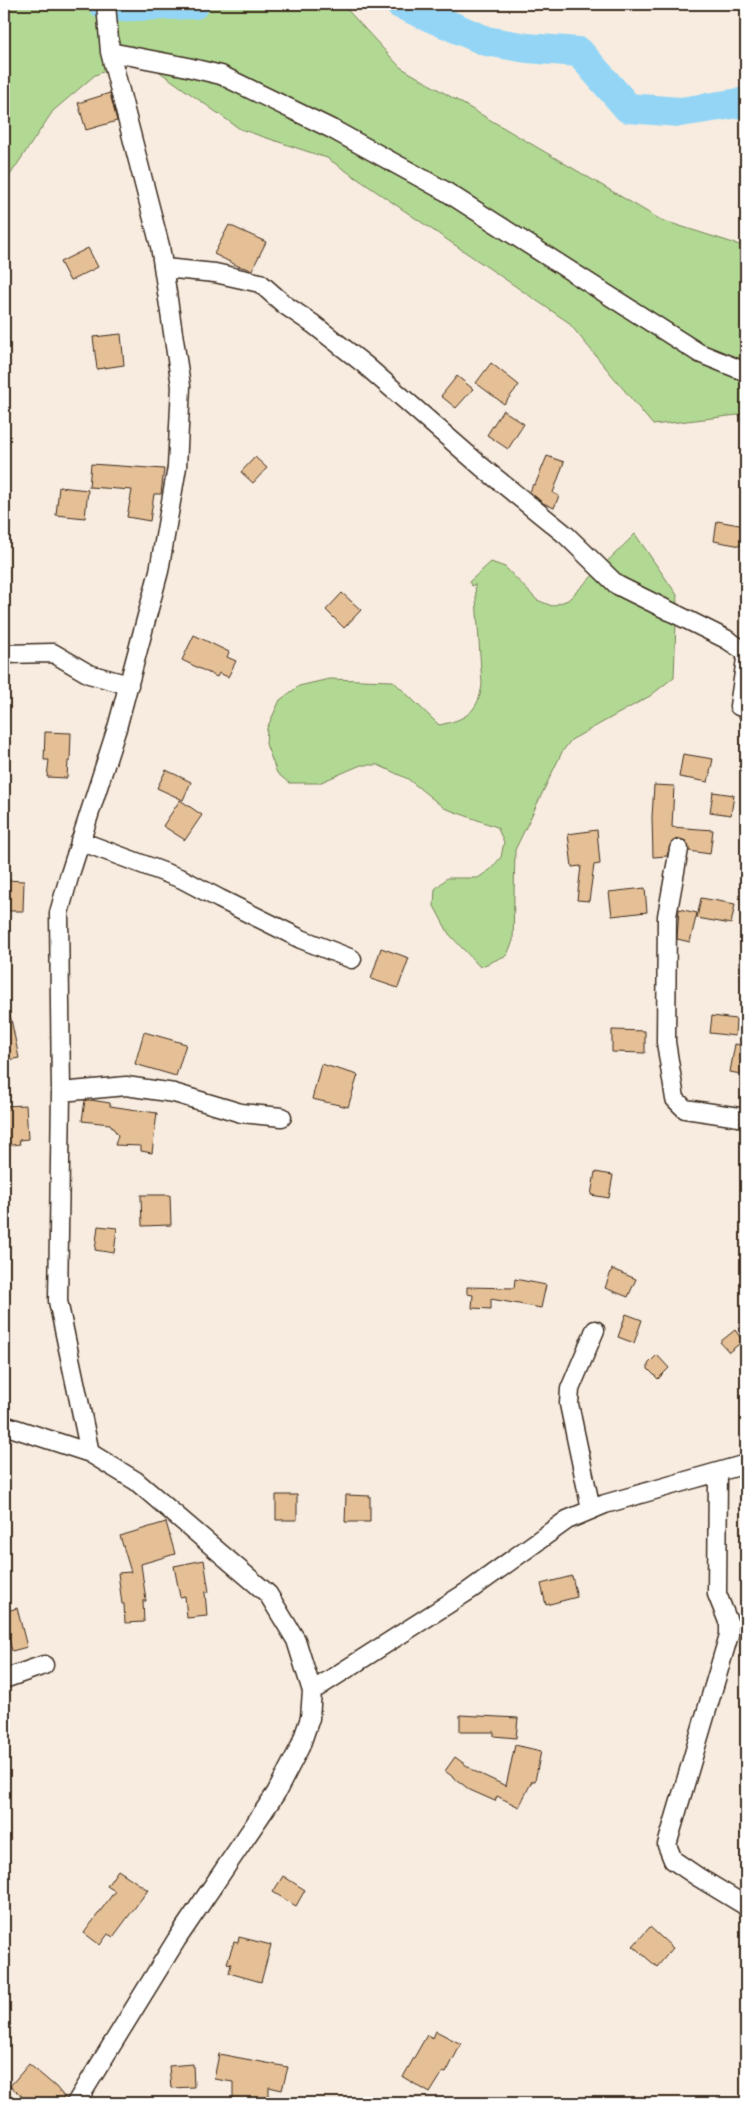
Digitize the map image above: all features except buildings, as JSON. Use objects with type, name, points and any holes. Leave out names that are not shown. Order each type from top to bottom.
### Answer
[{"type":"street","points":[[90,1453],[58,1302],[61,1092],[58,968],[59,914],[117,728],[159,571],[177,467],[181,386],[160,246],[110,52],[106,4]]},
{"type":"street","points":[[110,52],[221,75],[332,129],[445,191],[699,353],[746,372]]},
{"type":"street","points":[[164,268],[215,273],[260,283],[285,305],[313,324],[364,364],[475,461],[566,535],[617,585],[726,639],[746,652]]},
{"type":"street","points":[[4,654],[54,653],[89,674],[129,685]]},
{"type":"street","points":[[746,659],[739,706],[746,709]]},
{"type":"street","points":[[80,842],[182,879],[302,939],[352,959]]},
{"type":"street","points":[[679,849],[667,916],[666,1042],[675,1099],[685,1109],[746,1118]]},
{"type":"street","points":[[61,1092],[126,1086],[174,1093],[241,1113],[282,1117]]},
{"type":"street","points":[[591,1509],[569,1404],[570,1389],[595,1330]]},
{"type":"street","points":[[4,1425],[90,1453],[136,1481],[268,1594],[296,1640],[312,1691],[310,1718],[300,1747],[276,1793],[177,1939],[76,2103]]},
{"type":"street","points":[[312,1691],[470,1590],[567,1520],[591,1509],[746,1464]]},
{"type":"street","points":[[718,1472],[717,1594],[729,1624],[729,1635],[667,1845],[673,1860],[698,1878],[746,1906]]},
{"type":"street","points":[[4,1679],[44,1665]]},
{"type":"green space","points":[[4,4],[342,4],[400,67],[661,220],[746,247],[746,414],[653,425],[568,322],[327,158],[240,129],[140,58],[95,75],[53,111],[4,184]]},
{"type":"green space","points":[[635,534],[677,595],[674,677],[650,696],[571,740],[562,752],[515,850],[513,941],[507,955],[480,967],[449,934],[434,906],[435,889],[447,878],[478,878],[491,869],[501,857],[504,842],[497,827],[444,808],[408,779],[378,765],[361,765],[319,783],[289,783],[277,773],[266,744],[267,728],[280,700],[299,686],[329,679],[393,681],[439,725],[463,717],[478,702],[482,684],[475,584],[472,586],[469,582],[491,562],[505,567],[537,600],[552,606],[568,600]]},
{"type":"waterway","points":[[103,4],[107,7],[195,4]]},
{"type":"waterway","points":[[400,4],[486,41],[527,48],[579,52],[628,108],[680,112],[746,102]]}]
